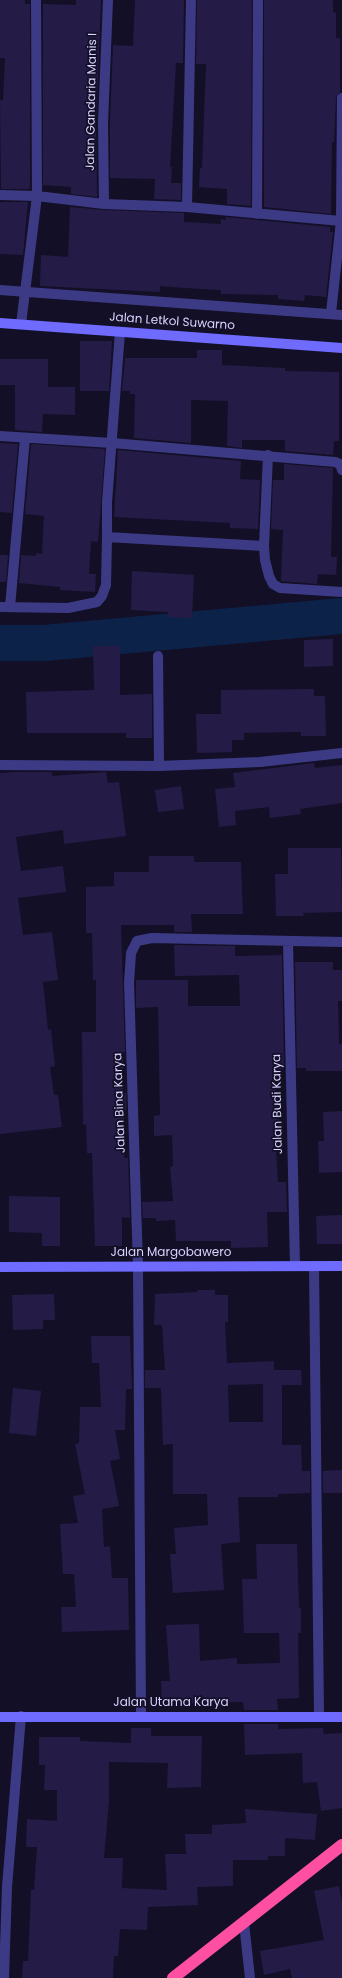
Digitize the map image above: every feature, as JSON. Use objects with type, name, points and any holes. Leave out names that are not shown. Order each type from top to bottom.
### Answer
[{"type":"highway","points":[[173,1978],[342,1846]]},
{"type":"street","points":[[20,324],[37,196],[36,0]]},
{"type":"street","name":"Jalan Gandaria Manis I","points":[[104,204],[103,123],[108,0]]},
{"type":"street","points":[[187,207],[191,0]]},
{"type":"street","points":[[257,214],[258,0]]},
{"type":"street","points":[[331,314],[341,221],[342,98]]},
{"type":"street","points":[[0,194],[37,196],[104,204],[187,207],[341,221]]},
{"type":"street","points":[[0,290],[342,315]]},
{"type":"street","name":"Jalan Letkol Suwarno","points":[[0,323],[342,348]]},
{"type":"street","points":[[25,438],[5,607],[68,608],[97,602],[102,596],[106,585],[107,502],[120,332]]},
{"type":"street","points":[[0,436],[112,442],[268,455],[335,462],[340,464],[342,470]]},
{"type":"street","points":[[268,455],[264,546],[265,560],[269,576],[273,584],[280,588],[342,592]]},
{"type":"street","points":[[107,537],[264,546]]},
{"type":"street","points":[[158,656],[159,766]]},
{"type":"street","points":[[0,765],[159,766],[260,762],[342,753]]},
{"type":"street","name":"Jalan Bina Karya","points":[[141,1716],[138,1266],[129,983],[131,953],[137,941],[152,938],[288,941]]},
{"type":"street","points":[[288,941],[342,942]]},
{"type":"street","name":"Jalan Budi Karya","points":[[288,941],[295,1266]]},
{"type":"street","points":[[314,1266],[319,1716]]},
{"type":"street","name":"Jalan Margobawero","points":[[0,1267],[342,1266]]},
{"type":"street","name":"Jalan Utama Karya","points":[[0,1716],[342,1717]]},
{"type":"street","points":[[4,1978],[7,1887],[21,1716]]},
{"type":"street","points":[[244,1923],[250,1978]]},
{"type":"building","points":[[0,0],[25,0],[25,4],[30,4],[29,189],[1,189],[0,100],[3,100],[5,58],[0,58]]},
{"type":"building","points":[[76,0],[101,0],[96,123],[97,197],[71,194],[71,187],[43,185],[43,4],[76,5]]},
{"type":"building","points":[[135,0],[184,0],[183,63],[176,63],[170,167],[172,167],[171,183],[181,183],[181,200],[154,199],[155,179],[110,178],[110,123],[113,45],[133,46]]},
{"type":"building","points":[[197,0],[252,0],[251,206],[227,204],[227,189],[199,187],[200,168],[202,168],[206,64],[196,64]]},
{"type":"building","points":[[264,0],[333,0],[333,12],[336,13],[336,38],[340,38],[340,92],[336,98],[334,142],[332,142],[331,214],[264,207]]},
{"type":"building","points":[[0,202],[28,202],[23,255],[0,254]]},
{"type":"building","points":[[70,207],[104,210],[184,213],[184,222],[221,224],[221,219],[226,220],[226,217],[330,227],[330,232],[333,232],[326,297],[305,295],[304,301],[278,299],[278,295],[221,294],[221,290],[160,286],[160,292],[40,286],[41,255],[68,257]]},
{"type":"building","points":[[80,341],[112,341],[109,391],[80,391]]},
{"type":"building","points":[[197,350],[222,350],[222,365],[285,368],[285,371],[339,372],[339,441],[334,441],[333,455],[285,451],[285,440],[242,440],[242,448],[227,446],[228,401],[191,400],[191,443],[134,438],[135,394],[130,394],[130,391],[122,391],[125,358],[197,358]]},
{"type":"building","points":[[0,359],[48,359],[48,387],[75,387],[75,415],[43,414],[42,432],[15,430],[15,385],[0,385]]},
{"type":"building","points":[[0,443],[18,444],[12,513],[0,512]]},
{"type":"building","points":[[31,444],[105,449],[98,542],[91,541],[89,574],[96,574],[95,592],[60,590],[60,587],[19,583],[21,555],[36,556],[36,553],[42,554],[44,516],[25,514]]},
{"type":"building","points":[[118,450],[241,461],[240,479],[260,480],[258,529],[230,528],[230,523],[114,517]]},
{"type":"building","points":[[284,464],[333,468],[331,557],[337,557],[336,575],[318,574],[317,584],[281,581],[283,530],[271,529],[273,480],[284,480]]},
{"type":"building","points":[[0,555],[8,555],[6,582],[0,582]]},
{"type":"building","points":[[132,571],[194,575],[192,618],[168,617],[168,612],[131,610]]},
{"type":"building","points":[[333,639],[333,666],[304,667],[304,640]]},
{"type":"building","points":[[93,646],[120,646],[120,695],[152,694],[152,738],[126,738],[126,733],[27,733],[26,692],[94,690]]},
{"type":"building","points":[[314,689],[314,696],[325,696],[326,736],[301,736],[301,732],[244,733],[244,740],[232,740],[232,752],[197,753],[196,714],[221,714],[221,690]]},
{"type":"building","points":[[314,763],[315,768],[342,765],[342,803],[300,809],[301,814],[270,818],[269,807],[235,811],[236,825],[219,827],[215,789],[235,787],[233,773]]},
{"type":"building","points":[[52,772],[52,776],[106,772],[108,783],[119,782],[126,836],[64,844],[63,830],[16,837],[21,871],[63,866],[66,892],[18,898],[23,935],[52,932],[58,980],[43,982],[48,1030],[51,1029],[55,1066],[50,1067],[54,1095],[58,1095],[62,1127],[0,1134],[0,773]]},
{"type":"building","points":[[181,786],[184,809],[158,812],[155,790]]},
{"type":"building","points":[[288,848],[341,848],[342,912],[303,913],[304,916],[276,916],[275,874],[288,874]]},
{"type":"building","points":[[149,856],[194,856],[194,862],[241,862],[243,914],[191,914],[192,932],[174,932],[174,925],[121,925],[125,1052],[123,1052],[123,1093],[126,1093],[126,1110],[124,1110],[124,1158],[128,1158],[130,1218],[122,1217],[122,1246],[95,1246],[92,1153],[87,1153],[86,1124],[83,1125],[82,1032],[96,1032],[96,980],[93,980],[92,933],[86,933],[86,887],[114,886],[114,872],[149,872]]},
{"type":"building","points":[[174,945],[235,946],[235,956],[282,955],[284,1069],[274,1069],[279,1134],[275,1134],[278,1182],[286,1182],[287,1212],[267,1212],[268,1247],[231,1248],[231,1241],[176,1241],[175,1220],[156,1221],[156,1218],[143,1218],[142,1202],[173,1201],[170,1167],[173,1166],[172,1135],[154,1136],[154,1116],[160,1115],[158,1007],[136,1008],[136,980],[188,980],[188,1006],[240,1006],[239,975],[175,976]]},
{"type":"building","points":[[295,962],[333,962],[333,970],[342,970],[342,1001],[338,1001],[339,1044],[342,1044],[342,1071],[306,1071],[306,1068],[297,1068]]},
{"type":"building","points":[[342,1111],[342,1172],[319,1173],[318,1141],[324,1141],[323,1112]]},
{"type":"building","points":[[9,1196],[60,1197],[60,1246],[42,1246],[42,1233],[9,1232]]},
{"type":"building","points":[[342,1215],[342,1244],[317,1244],[316,1216]]},
{"type":"building","points":[[197,1290],[215,1290],[215,1295],[228,1295],[228,1322],[225,1322],[227,1363],[274,1361],[274,1370],[301,1370],[302,1385],[282,1385],[282,1445],[301,1445],[302,1471],[310,1471],[310,1493],[278,1494],[278,1497],[238,1497],[240,1542],[221,1544],[224,1590],[173,1593],[170,1554],[176,1554],[174,1528],[208,1525],[207,1494],[173,1494],[173,1444],[163,1445],[161,1388],[145,1388],[145,1370],[165,1370],[162,1325],[154,1325],[155,1294],[197,1292]],"holes":[[[263,1384],[263,1422],[229,1422],[228,1385]]]},
{"type":"building","points":[[54,1294],[55,1320],[43,1320],[43,1329],[13,1330],[12,1295]]},
{"type":"building","points":[[91,1336],[130,1336],[132,1389],[126,1389],[125,1430],[115,1430],[120,1459],[110,1461],[119,1506],[102,1509],[104,1547],[110,1546],[112,1578],[128,1578],[129,1630],[62,1632],[61,1607],[76,1607],[74,1574],[63,1574],[60,1524],[78,1523],[73,1496],[85,1494],[75,1444],[79,1443],[80,1407],[101,1407],[99,1363],[92,1363]]},
{"type":"building","points":[[13,1388],[41,1391],[36,1436],[9,1433]]},
{"type":"building","points":[[342,1470],[342,1493],[323,1493],[323,1471]]},
{"type":"building","points":[[256,1544],[297,1544],[299,1608],[301,1608],[301,1633],[298,1633],[299,1698],[277,1699],[278,1710],[244,1710],[243,1702],[162,1704],[161,1681],[170,1681],[166,1625],[199,1624],[200,1661],[237,1658],[237,1664],[280,1663],[279,1633],[244,1633],[242,1579],[257,1579]]},
{"type":"building","points":[[244,1724],[278,1724],[278,1729],[323,1728],[324,1734],[342,1733],[342,1808],[321,1811],[317,1782],[303,1783],[302,1753],[245,1755]]},
{"type":"building","points":[[131,1728],[151,1728],[151,1736],[202,1736],[201,1787],[167,1788],[168,1763],[109,1762],[109,1801],[104,1858],[123,1858],[122,1888],[167,1890],[165,1854],[186,1854],[185,1834],[212,1834],[212,1825],[246,1823],[245,1809],[317,1814],[315,1840],[285,1838],[285,1856],[268,1856],[268,1860],[233,1860],[233,1886],[197,1887],[198,1905],[148,1907],[147,1930],[120,1929],[118,1956],[114,1956],[113,1978],[22,1978],[23,1961],[28,1961],[31,1890],[34,1890],[37,1847],[26,1847],[27,1819],[57,1821],[57,1790],[44,1790],[45,1765],[39,1765],[39,1737],[80,1737],[80,1741],[131,1743]]},
{"type":"building","points":[[339,1886],[342,1902],[342,1978],[292,1978],[290,1969],[264,1975],[260,1951],[324,1940],[314,1891]]},
{"type":"waterway","points":[[0,643],[44,643],[342,616]]}]
